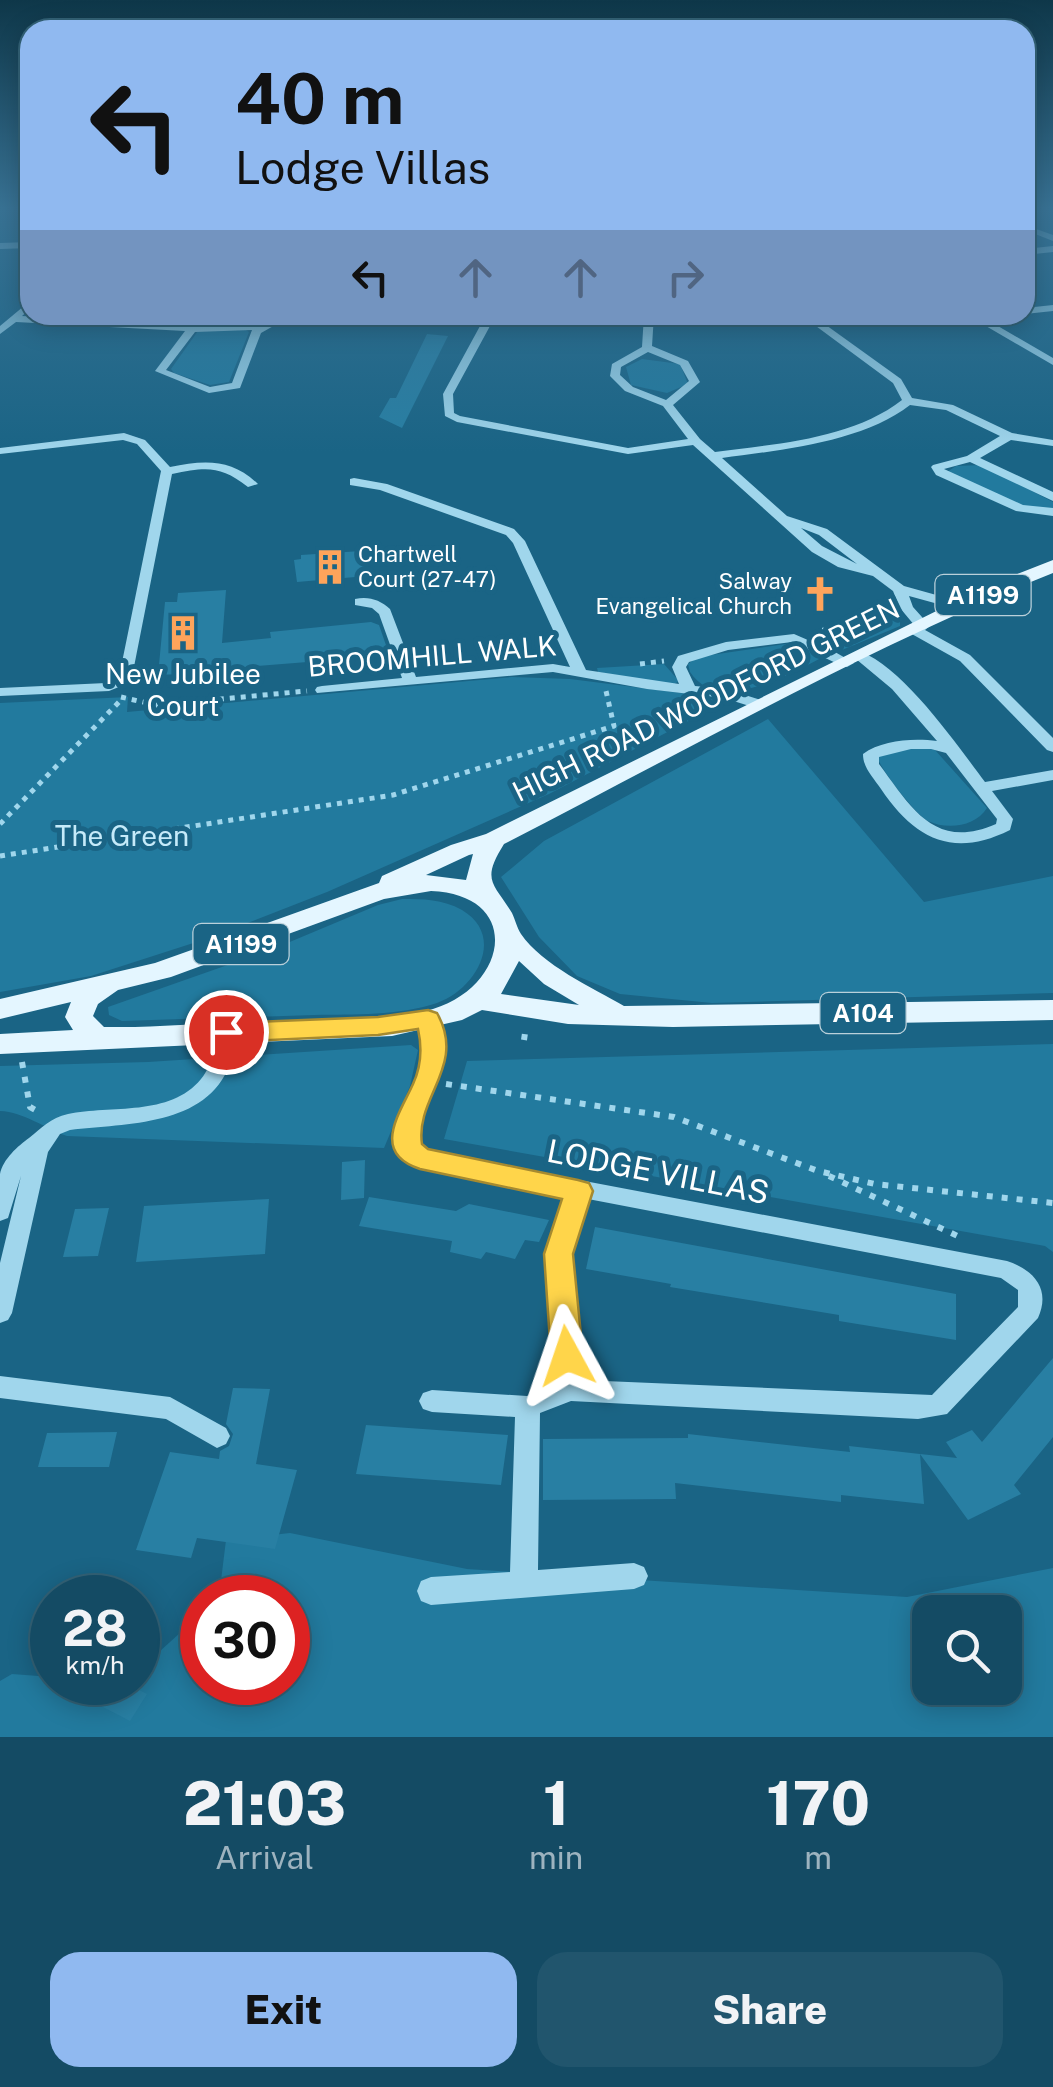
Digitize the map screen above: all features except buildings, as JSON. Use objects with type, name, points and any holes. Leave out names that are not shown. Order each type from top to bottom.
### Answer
[{"type":"main road","name":"HIGH ROAD WOODFORD GREEN","points":[[374,894],[409,872],[495,839],[759,704],[960,606],[1053,566]]},
{"type":"main road","name":"HIGH ROAD WOODFORD GREEN","points":[[483,897],[477,876],[480,862],[495,839]]},
{"type":"main road","points":[[374,894],[436,883],[469,889],[483,897]]},
{"type":"main road","name":"A1199","points":[[106,987],[205,957],[374,894]]},
{"type":"main road","name":"A104","points":[[483,897],[507,936],[554,978],[616,1013]]},
{"type":"main road","points":[[11,1052],[117,1038],[378,1026],[428,1019],[477,1000],[502,976],[508,964],[507,936]]},
{"type":"main road","points":[[0,1009],[106,987]]},
{"type":"main road","points":[[106,987],[86,999],[79,1017],[90,1033],[117,1038]]},
{"type":"main road","name":"A104","points":[[477,1000],[555,1013],[672,1017],[1053,1010]]},
{"type":"street","points":[[0,330],[20,315]]},
{"type":"street","points":[[16,319],[20,319]]},
{"type":"street","points":[[122,325],[261,327]]},
{"type":"street","points":[[195,325],[160,371],[226,398],[235,394],[256,332],[266,325]]},
{"type":"street","points":[[486,325],[448,394],[448,414],[456,419],[628,452],[696,441]]},
{"type":"street","points":[[647,348],[648,325]]},
{"type":"street","points":[[820,325],[898,381],[908,401]]},
{"type":"street","points":[[989,325],[1053,362]]},
{"type":"street","points":[[667,404],[695,382],[684,362],[647,348],[620,362],[615,376],[624,386],[667,404],[696,441],[827,557],[874,572],[899,589],[960,606]]},
{"type":"street","points":[[713,456],[836,432],[894,414],[908,401]]},
{"type":"street","points":[[908,401],[949,407],[1009,436],[1053,442]]},
{"type":"street","points":[[0,451],[124,436],[134,439],[166,471]]},
{"type":"street","points":[[1009,436],[971,458],[937,467],[951,478],[1020,508],[1053,512]]},
{"type":"street","points":[[971,458],[1053,497]]},
{"type":"street","points":[[166,471],[222,464],[252,484]]},
{"type":"street","points":[[0,692],[120,692],[126,679],[166,471]]},
{"type":"street","points":[[354,482],[383,487],[510,532],[519,541],[579,670]]},
{"type":"street","points":[[899,589],[919,628],[965,658],[1053,747]]},
{"type":"street","points":[[360,602],[376,604],[385,612],[410,680]]},
{"type":"street","points":[[826,652],[832,647],[829,628]]},
{"type":"street","points":[[688,689],[679,667],[682,660],[693,654],[794,638],[882,670],[950,750],[1005,819],[1004,826],[994,832],[937,838],[923,830],[872,764],[870,754],[925,744],[950,750]]},
{"type":"street","name":"BROOMHILL WALK","points":[[322,690],[554,668],[726,694],[759,704]]},
{"type":"street","points":[[980,788],[1053,775]]},
{"type":"street","name":"LODGE VILLAS","points":[[428,1019],[435,1045],[428,1080],[406,1124],[409,1149],[420,1158],[1006,1270],[1030,1285],[1030,1311],[938,1406],[570,1390]]},
{"type":"street","points":[[0,1212],[9,1171],[24,1150],[53,1131],[184,1105],[213,1084],[225,1052],[226,1032]]},
{"type":"street","points":[[0,1313],[38,1150],[53,1131]]},
{"type":"street","points":[[432,1401],[528,1407],[570,1390],[558,1254],[578,1191]]},
{"type":"street","points":[[0,1387],[170,1408],[217,1436]]},
{"type":"street","points":[[524,1583],[528,1407]]},
{"type":"street","points":[[430,1592],[634,1576]]},
{"type":"path","points":[[0,856],[392,795],[614,726],[605,684],[608,679]]},
{"type":"path","name":"BROOMHILL WALK","points":[[120,692],[156,705],[322,690]]},
{"type":"path","points":[[0,824],[120,692]]},
{"type":"path","points":[[524,1040],[526,1023]]},
{"type":"path","points":[[11,1052],[30,1107],[53,1131]]},
{"type":"path","points":[[428,1080],[498,1094],[616,1104],[679,1118],[816,1170],[968,1241]]},
{"type":"path","points":[[816,1170],[872,1184],[1053,1204]]},
{"type":"green space","points":[[198,331],[249,332],[229,382],[210,385],[171,369]]},
{"type":"green space","points":[[642,359],[680,364],[688,384],[667,393],[631,385],[626,367]]},
{"type":"green space","points":[[982,465],[1053,502],[1053,510],[1033,510],[947,472],[956,466]]},
{"type":"green space","points":[[900,615],[900,626],[842,650],[834,632]]},
{"type":"green space","points":[[792,643],[821,654],[819,659],[753,688],[717,690],[702,684],[688,664],[697,657]]},
{"type":"green space","points":[[664,664],[679,681],[673,685],[598,672],[597,668]]},
{"type":"green space","name":"The Green","points":[[512,677],[570,679],[705,696],[721,704],[549,794],[327,892],[212,937],[91,976],[0,992],[0,703],[128,697],[127,712]]},
{"type":"green space","points":[[768,719],[924,902],[1053,876],[1053,993],[712,1003],[620,994],[577,976],[539,937],[501,877],[544,841]]},
{"type":"green space","points":[[919,745],[935,750],[987,808],[982,814],[968,823],[944,825],[928,821],[916,810],[877,757]]},
{"type":"green space","points":[[402,899],[433,900],[455,906],[475,921],[482,934],[481,962],[473,975],[463,987],[437,1003],[361,1014],[122,1021],[109,1015],[108,1007]]},
{"type":"green space","points":[[1053,1044],[1053,1252],[1045,1246],[444,1139],[467,1061]]},
{"type":"green space","points":[[411,1045],[418,1050],[410,1086],[384,1148],[67,1136],[26,1117],[0,1111],[0,1066],[148,1062]]},
{"type":"green space","points":[[290,1533],[467,1569],[912,1596],[912,1705],[1022,1705],[1022,1595],[917,1595],[1053,1568],[1053,1737],[0,1737],[0,1681],[12,1674],[30,1675],[30,1705],[160,1705],[160,1651],[180,1633],[180,1705],[310,1705],[310,1575],[222,1575],[226,1540]]},
{"type":"place","name":"Chartwell Court (27-47)","points":[[330,567]]},
{"type":"place","name":"Salway Evangelical Church","points":[[820,594]]},
{"type":"place","name":"New Jubilee Court","points":[[183,633]]},
{"type":"route","points":[[226,1032],[378,1026],[428,1019],[435,1045],[428,1080],[406,1124],[409,1149],[420,1158],[578,1191],[558,1254],[567,1356]]}]
